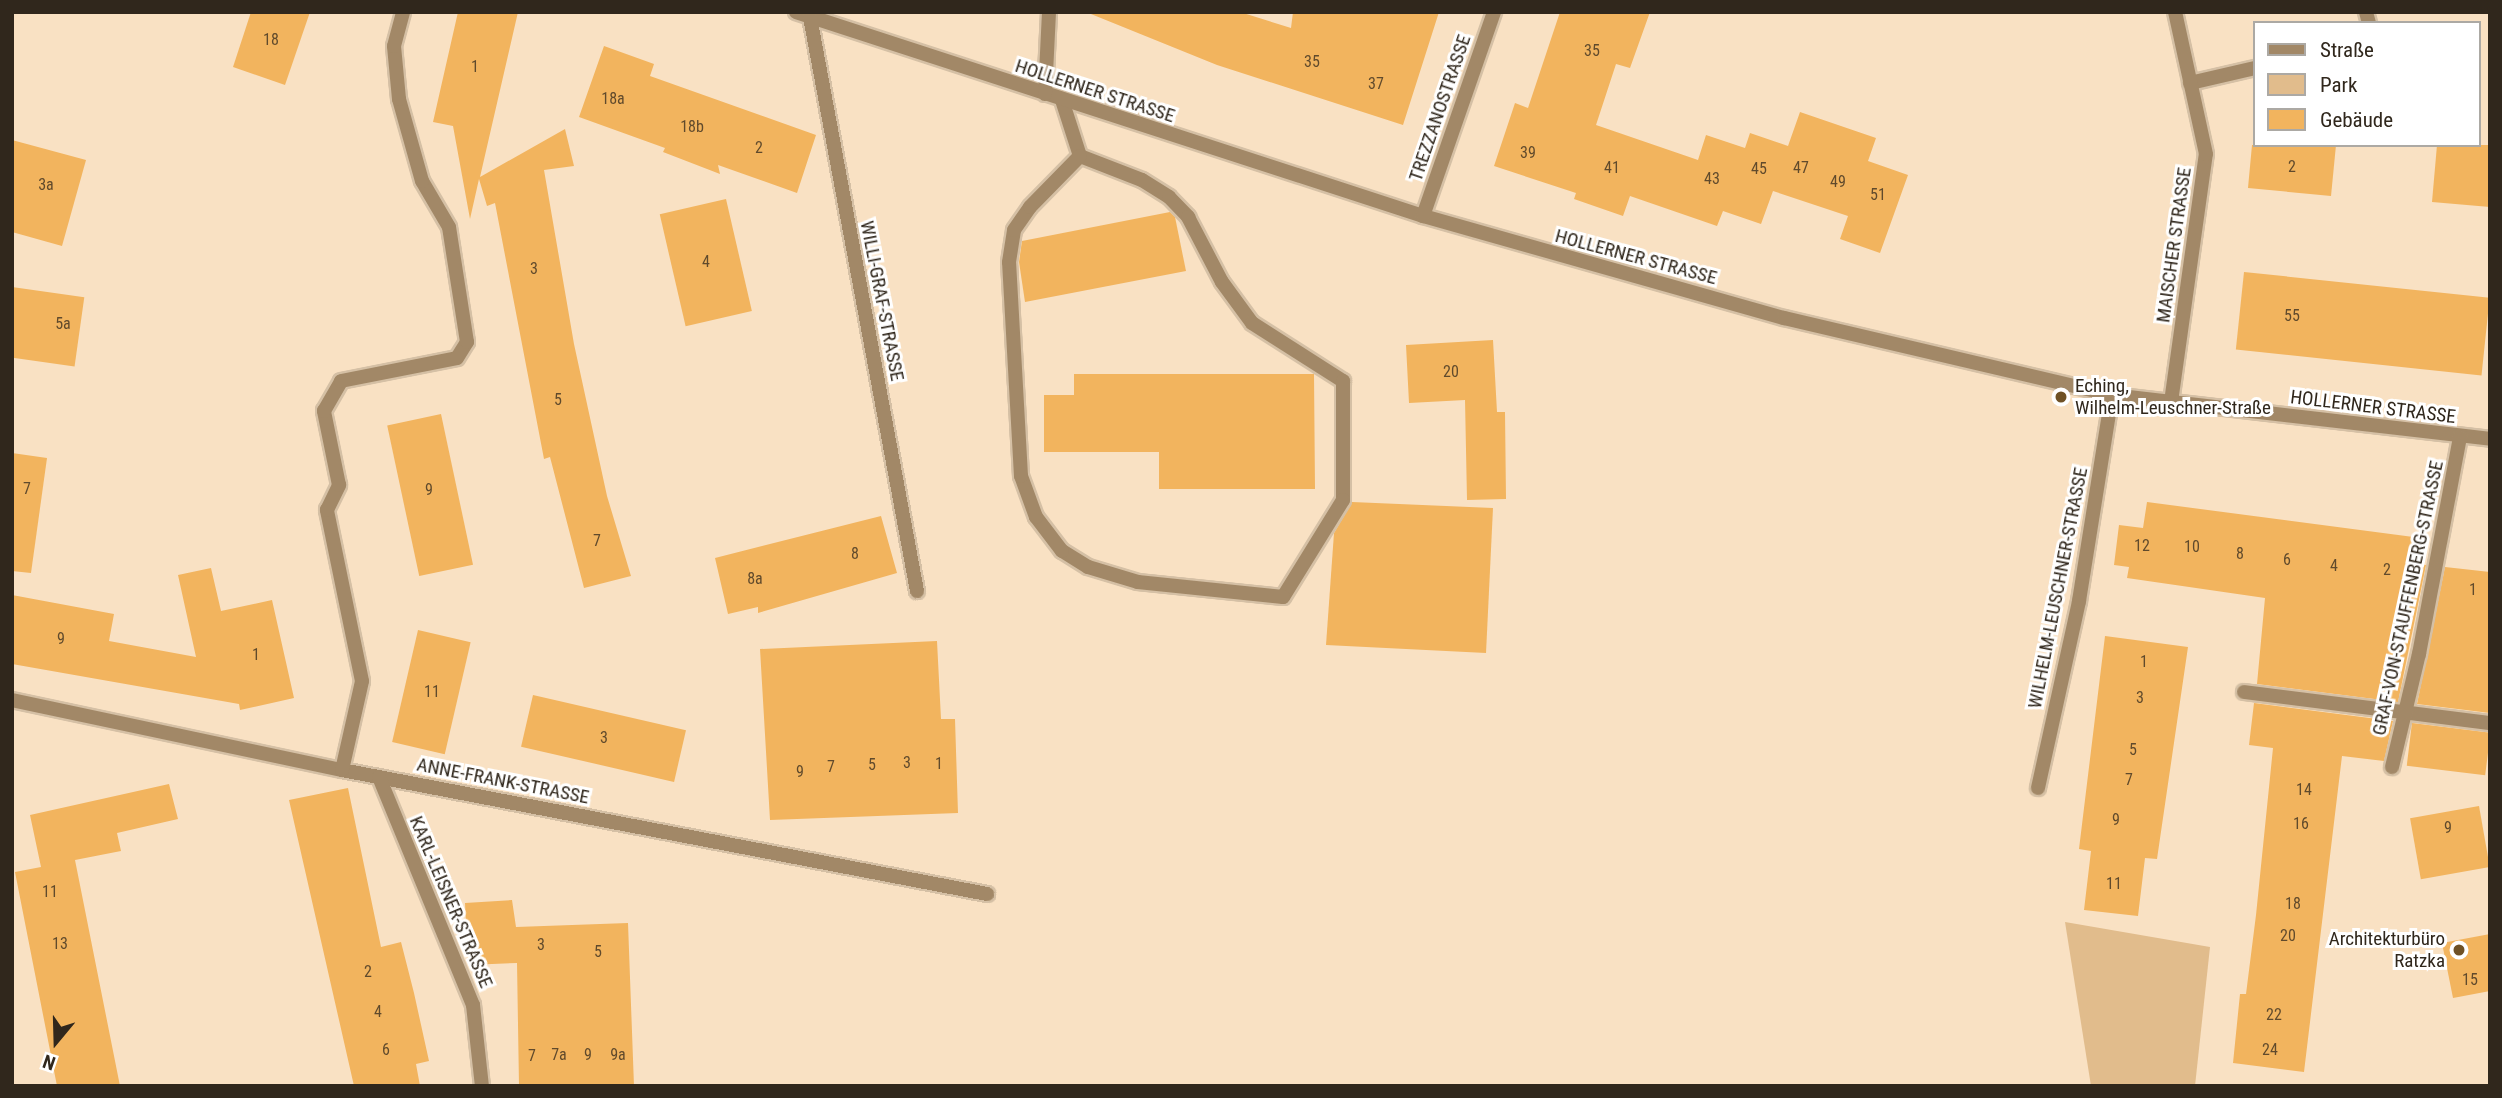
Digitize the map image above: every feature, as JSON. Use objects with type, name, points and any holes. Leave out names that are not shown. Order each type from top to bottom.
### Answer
[{"type":"street","points":[[342,770],[362,681],[327,510],[339,485],[324,411],[341,381],[457,358],[467,342],[449,227],[422,181],[399,99],[394,46],[402,12]]},
{"type":"street","points":[[1045,94],[1049,12]]},
{"type":"street","name":"TREZZANOSTRASSE","points":[[1423,216],[1494,12]]},
{"type":"street","name":"MAISCHER STRASSE","points":[[2171,402],[2206,154],[2175,12]]},
{"type":"street","name":"HOLLERNER STRASSE","points":[[803,15],[1423,216],[1784,318],[2112,395],[2490,439]]},
{"type":"street","name":"WILLI-GRAF-STRASSE","points":[[803,15],[917,591]]},
{"type":"street","points":[[2190,83],[2254,68]]},
{"type":"street","points":[[1062,100],[1080,156]]},
{"type":"street","points":[[1080,156],[1142,180],[1170,197],[1188,217],[1222,282],[1252,323],[1343,380],[1343,500],[1283,597],[1138,582],[1088,567],[1062,551],[1036,517],[1021,476],[1009,262],[1014,230],[1030,206],[1080,156]]},
{"type":"street","name":"WILHELM-LEUSCHNER-STRASSE","points":[[2038,788],[2079,601],[2112,395]]},
{"type":"street","name":"GRAF-VON-STAUFFENBERG-STRASSE","points":[[2392,767],[2460,437]]},
{"type":"street","points":[[2244,692],[2490,723]]},
{"type":"street","name":"ANNE-FRANK-STRASSE","points":[[12,700],[342,770],[987,894]]},
{"type":"street","name":"KARL-LEISNER-STRASSE","points":[[379,777],[473,1005],[482,1086]]},
{"type":"green space","points":[[2065,922],[2210,947],[2195,1086],[2091,1086]]},
{"type":"building","points":[[251,12],[310,12],[285,85],[233,67]]},
{"type":"building","points":[[458,12],[518,12],[480,177],[565,129],[574,166],[544,170],[574,344],[607,496],[631,576],[584,588],[550,457],[544,459],[495,203],[487,206],[479,179],[470,219],[453,126],[433,122]]},
{"type":"building","points":[[1086,12],[1240,12],[1291,28],[1293,12],[1439,12],[1403,125],[1217,65]]},
{"type":"building","points":[[1560,12],[1650,12],[1630,68],[1616,64],[1596,125],[1698,160],[1706,135],[1745,148],[1750,133],[1788,146],[1800,112],[1876,138],[1868,161],[1908,175],[1880,253],[1840,239],[1848,216],[1773,191],[1761,224],[1723,211],[1717,226],[1630,196],[1623,216],[1574,199],[1576,193],[1494,166],[1515,103],[1528,108]]},
{"type":"building","points":[[604,46],[654,64],[650,76],[816,135],[797,193],[718,165],[720,174],[663,152],[665,148],[579,117]]},
{"type":"building","points":[[12,140],[86,160],[62,246],[12,232]]},
{"type":"building","points":[[2252,145],[2336,147],[2331,196],[2248,188]]},
{"type":"building","points":[[2490,145],[2490,207],[2432,202],[2437,147]]},
{"type":"building","points":[[726,199],[752,311],[686,326],[660,214]]},
{"type":"building","points":[[1170,212],[1175,217],[1186,271],[1025,302],[1019,262],[1022,241]]},
{"type":"building","points":[[2244,272],[2490,298],[2481,375],[2236,350]]},
{"type":"building","points":[[12,287],[84,297],[75,366],[12,358]]},
{"type":"building","points":[[1493,340],[1497,412],[1505,412],[1506,499],[1467,500],[1465,400],[1409,403],[1406,345]]},
{"type":"building","points":[[1074,374],[1314,374],[1315,489],[1159,489],[1159,452],[1044,452],[1044,395],[1074,395]]},
{"type":"building","points":[[441,414],[473,565],[419,576],[387,425]]},
{"type":"building","points":[[12,453],[47,458],[31,573],[12,571]]},
{"type":"building","points":[[1352,502],[1493,508],[1486,653],[1326,645],[1334,533]]},
{"type":"building","points":[[2147,502],[2421,538],[2417,564],[2426,565],[2398,702],[2257,684],[2265,598],[2127,578],[2129,567],[2114,565],[2119,525],[2143,528]]},
{"type":"building","points":[[881,516],[897,573],[758,613],[758,607],[728,614],[715,558]]},
{"type":"building","points":[[2445,567],[2490,572],[2490,713],[2417,704]]},
{"type":"building","points":[[211,568],[221,611],[272,600],[294,698],[240,710],[239,704],[12,664],[12,595],[114,614],[109,641],[196,657],[178,575]]},
{"type":"building","points":[[418,630],[471,642],[445,754],[392,742]]},
{"type":"building","points":[[2105,636],[2188,647],[2157,859],[2145,858],[2138,916],[2084,910],[2091,851],[2079,849]]},
{"type":"building","points":[[937,641],[941,719],[955,719],[958,813],[770,820],[760,649]]},
{"type":"building","points":[[533,695],[686,730],[674,782],[521,747]]},
{"type":"building","points":[[2254,703],[2393,721],[2384,761],[2342,756],[2304,1072],[2233,1063],[2240,994],[2246,994],[2273,748],[2249,745]]},
{"type":"building","points":[[2412,723],[2490,733],[2485,775],[2407,766]]},
{"type":"building","points":[[169,784],[178,819],[117,833],[121,851],[75,860],[120,1086],[57,1086],[15,872],[41,867],[30,815]]},
{"type":"building","points":[[348,788],[381,947],[401,942],[414,993],[429,1061],[416,1064],[420,1086],[354,1086],[289,800]]},
{"type":"building","points":[[2479,806],[2490,867],[2421,879],[2410,818]]},
{"type":"building","points":[[512,900],[516,927],[628,923],[634,1086],[519,1086],[517,963],[468,965],[465,903]]},
{"type":"building","points":[[2490,934],[2490,991],[2453,998],[2442,943]]},
{"type":"place","name":"Eching, Wilhelm-Leuschner-Straße","points":[[2061,397]]},
{"type":"place","name":"Architekturbüro Ratzka","points":[[2459,950]]}]
